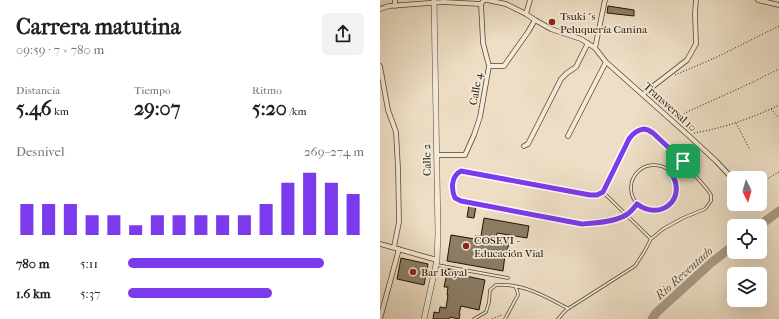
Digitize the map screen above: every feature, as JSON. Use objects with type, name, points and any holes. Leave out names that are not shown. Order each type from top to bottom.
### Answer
[{"type":"street","points":[[395,0],[395,6]]},
{"type":"street","points":[[380,9],[389,6],[434,2],[481,4],[485,0]]},
{"type":"street","name":"Transversal 10","points":[[485,0],[506,4],[551,29],[581,39],[588,43],[595,48],[606,62],[643,94],[727,172]]},
{"type":"street","points":[[526,14],[530,0]]},
{"type":"street","points":[[595,48],[605,0]]},
{"type":"street","points":[[643,94],[687,60],[696,44],[696,0]]},
{"type":"street","points":[[758,0],[779,5]]},
{"type":"street","name":"Calle 2","points":[[424,319],[436,262],[438,233],[434,2]]},
{"type":"street","name":"Calle 4","points":[[437,155],[465,155],[480,117],[488,66],[483,43],[481,4]]},
{"type":"street","points":[[488,66],[504,66],[535,20]]},
{"type":"street","points":[[524,146],[528,144],[561,79],[576,67],[588,43]]},
{"type":"street","points":[[568,136],[606,62]]},
{"type":"street","points":[[380,66],[388,110],[396,132],[399,222],[394,247]]},
{"type":"street","points":[[380,244],[394,247],[436,262]]},
{"type":"street","points":[[380,319],[399,249]]},
{"type":"lane","points":[[558,319],[568,309],[635,266],[651,239],[663,229],[682,218],[705,209],[711,201],[707,189],[683,161],[648,130],[638,130],[632,134],[603,192],[597,195],[590,195],[461,171],[456,173],[452,192],[455,198],[461,201],[582,224],[609,220],[626,215],[637,204]]},
{"type":"lane","points":[[671,173],[683,161]]},
{"type":"lane","points":[[652,165],[666,168],[675,179],[677,186],[674,199],[669,205],[657,210],[643,208],[637,204],[633,198],[631,184],[638,171],[652,165]]},
{"type":"lane","points":[[603,192],[651,239]]},
{"type":"lane","points":[[436,262],[508,278]]},
{"type":"lane","points":[[474,319],[486,312],[490,290],[496,285],[514,285],[534,291],[550,298],[568,309]]},
{"type":"lane","points":[[505,319],[518,295],[514,285]]},
{"type":"path","points":[[670,78],[717,57],[779,26]]},
{"type":"path","points":[[673,123],[685,113],[779,69]]},
{"type":"path","points":[[687,135],[736,123],[757,116],[779,105]]},
{"type":"path","points":[[771,109],[779,118]]},
{"type":"path","points":[[736,123],[750,150]]},
{"type":"path","points":[[767,179],[779,172]]},
{"type":"path","points":[[492,319],[508,313]]},
{"type":"building","points":[[608,6],[634,10],[634,16],[607,13]]},
{"type":"building","points":[[469,205],[476,206],[474,218],[467,217]]},
{"type":"building","points":[[484,218],[529,226],[527,238],[497,233],[496,240],[509,243],[505,255],[503,271],[447,261],[451,235],[475,239],[475,236],[481,236]]},
{"type":"building","name":"Bar Royal","points":[[401,258],[428,264],[424,285],[397,279]]},
{"type":"building","points":[[446,269],[457,271],[456,274],[485,280],[479,310],[461,306],[459,319],[450,317],[449,319],[433,319],[434,312],[439,313],[440,307],[446,308],[448,287],[444,287],[447,273],[445,273]]},
{"type":"waterway","name":"Rio Reventado","points":[[767,220],[779,211]]},
{"type":"waterway","name":"Rio Reventado","points":[[652,319],[656,313],[727,250]]},
{"type":"place","name":"Tsuki´s Peluquería Canina","points":[[552,22]]},
{"type":"place","name":"COSEVI - Educación Vial","points":[[466,246]]},
{"type":"place","name":"Bar Royal","points":[[413,272]]},
{"type":"route","points":[[644,129],[653,133],[683,161],[671,173],[677,186],[674,199],[669,205],[657,210],[650,210],[637,204],[626,215],[600,222],[582,224],[461,201],[455,198],[452,192],[454,177],[456,173],[461,171],[590,195],[597,195],[603,192],[632,134],[638,130],[644,129]]}]
